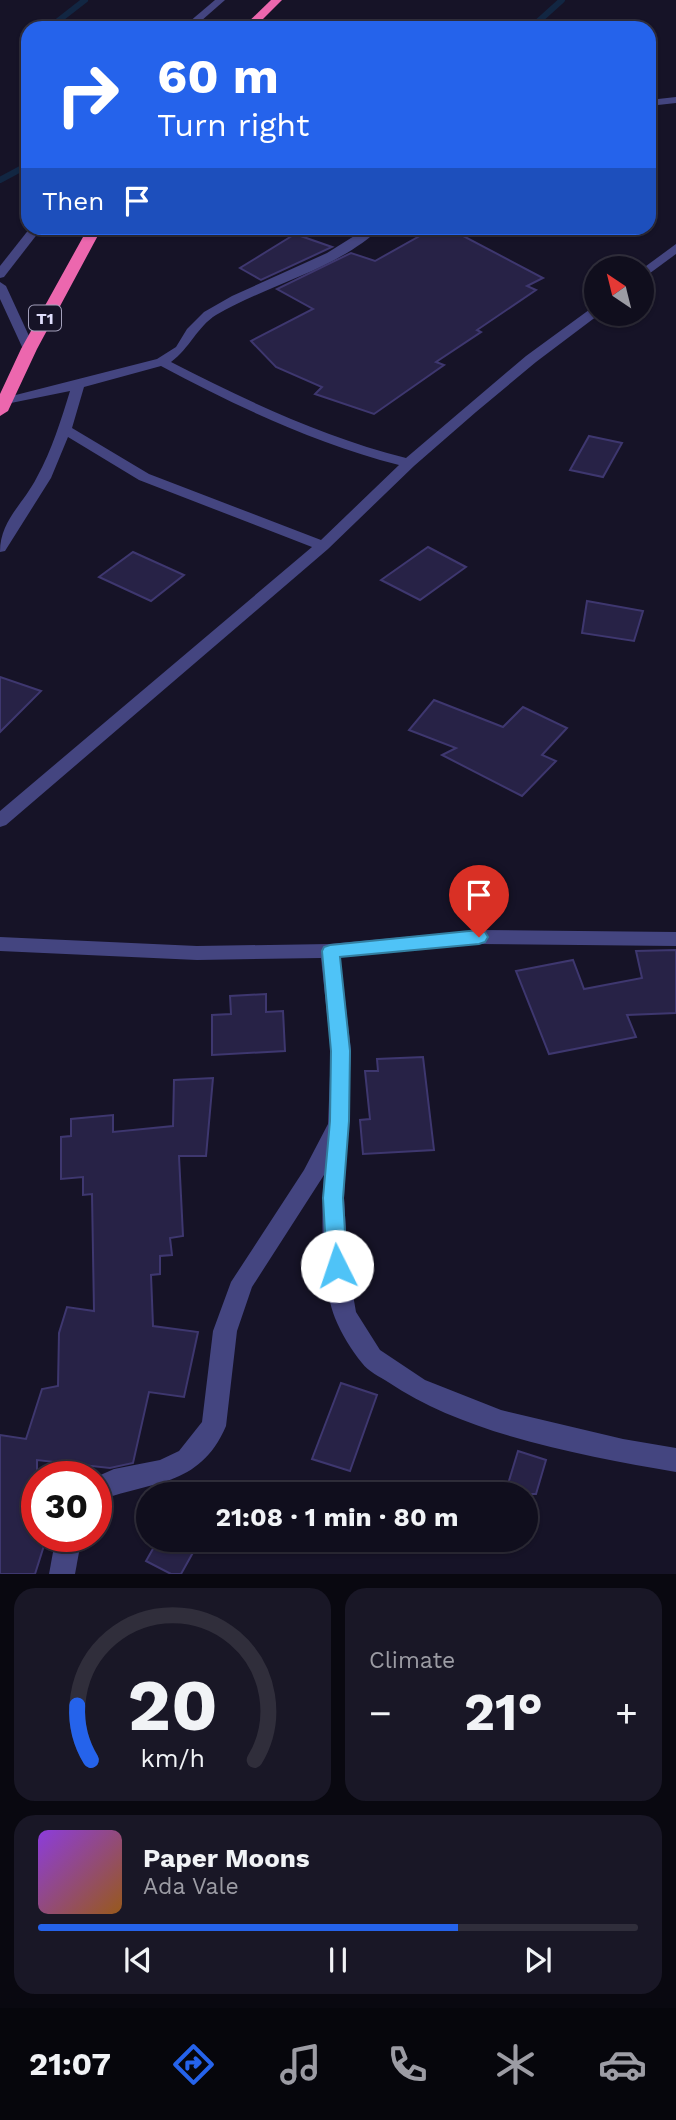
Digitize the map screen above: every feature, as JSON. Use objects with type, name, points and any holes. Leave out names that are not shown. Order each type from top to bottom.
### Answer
[{"type":"highway","points":[[255,21],[277,0]]},
{"type":"highway","name":"T1","points":[[3,406],[29,349],[91,235]]},
{"type":"street","points":[[195,21],[220,0]]},
{"type":"street","points":[[656,102],[676,100]]},
{"type":"street","points":[[0,274],[31,235]]},
{"type":"street","points":[[3,406],[162,362],[181,349],[191,332],[208,315],[236,299],[331,256],[363,235]]},
{"type":"street","points":[[654,265],[676,248]]},
{"type":"street","points":[[1,292],[29,349]]},
{"type":"street","points":[[0,821],[323,546],[409,463],[531,359],[584,320]]},
{"type":"street","points":[[162,362],[292,428],[355,451],[409,463]]},
{"type":"street","points":[[0,548],[7,531],[43,480],[66,430],[78,385]]},
{"type":"street","points":[[66,430],[144,477],[323,546]]},
{"type":"street","points":[[0,944],[197,953],[330,951],[479,937],[676,939]]},
{"type":"street","points":[[330,951],[341,1051],[333,1198],[337,1266],[345,1315],[372,1358],[417,1388],[501,1422],[623,1451],[676,1460]]},
{"type":"street","points":[[112,1483],[161,1472],[188,1460],[214,1426],[225,1331],[242,1282],[312,1177],[339,1121]]},
{"type":"street","points":[[62,1574],[66,1552]]},
{"type":"building","points":[[293,235],[332,247],[261,280],[240,268]]},
{"type":"building","points":[[421,235],[461,235],[543,278],[527,286],[536,290],[436,362],[444,365],[374,414],[315,394],[322,387],[276,367],[251,341],[313,309],[277,289],[351,253],[375,261]]},
{"type":"building","points":[[589,436],[622,443],[603,477],[570,470]]},
{"type":"building","points":[[428,547],[466,567],[420,600],[381,580]]},
{"type":"building","points":[[133,552],[184,575],[151,601],[99,577]]},
{"type":"building","points":[[587,601],[643,611],[634,641],[582,633]]},
{"type":"building","points":[[0,677],[41,691],[0,732]]},
{"type":"building","points":[[434,700],[503,727],[523,707],[567,728],[542,755],[556,761],[522,796],[442,755],[456,748],[409,730]]},
{"type":"building","points":[[676,950],[676,1013],[627,1015],[636,1037],[549,1054],[516,971],[573,960],[584,989],[642,978],[636,951]]},
{"type":"building","points":[[266,994],[266,1012],[283,1011],[285,1051],[212,1055],[212,1015],[231,1014],[230,996]]},
{"type":"building","points":[[423,1057],[434,1150],[363,1154],[360,1120],[370,1119],[365,1071],[378,1071],[377,1059]]},
{"type":"building","points":[[213,1078],[206,1156],[179,1156],[183,1236],[170,1238],[172,1255],[160,1256],[160,1274],[151,1275],[153,1326],[198,1332],[184,1397],[149,1392],[133,1463],[112,1468],[112,1461],[21,1461],[21,1552],[42,1552],[35,1574],[0,1574],[0,1435],[26,1439],[42,1389],[58,1386],[59,1333],[67,1307],[94,1311],[92,1194],[83,1195],[83,1177],[61,1179],[61,1137],[71,1136],[71,1119],[113,1115],[113,1132],[173,1126],[174,1080]]},
{"type":"building","points":[[341,1383],[377,1395],[350,1471],[312,1459]]},
{"type":"building","points":[[518,1451],[546,1460],[538,1487],[538,1482],[509,1482]]},
{"type":"building","points":[[151,1552],[193,1552],[181,1574],[171,1574],[146,1561]]},
{"type":"waterway","points":[[58,21],[85,0]]},
{"type":"waterway","points":[[539,21],[562,0]]},
{"type":"waterway","points":[[0,180],[21,169]]},
{"type":"route","points":[[337,1266],[333,1198],[341,1051],[330,951],[479,937]]}]
